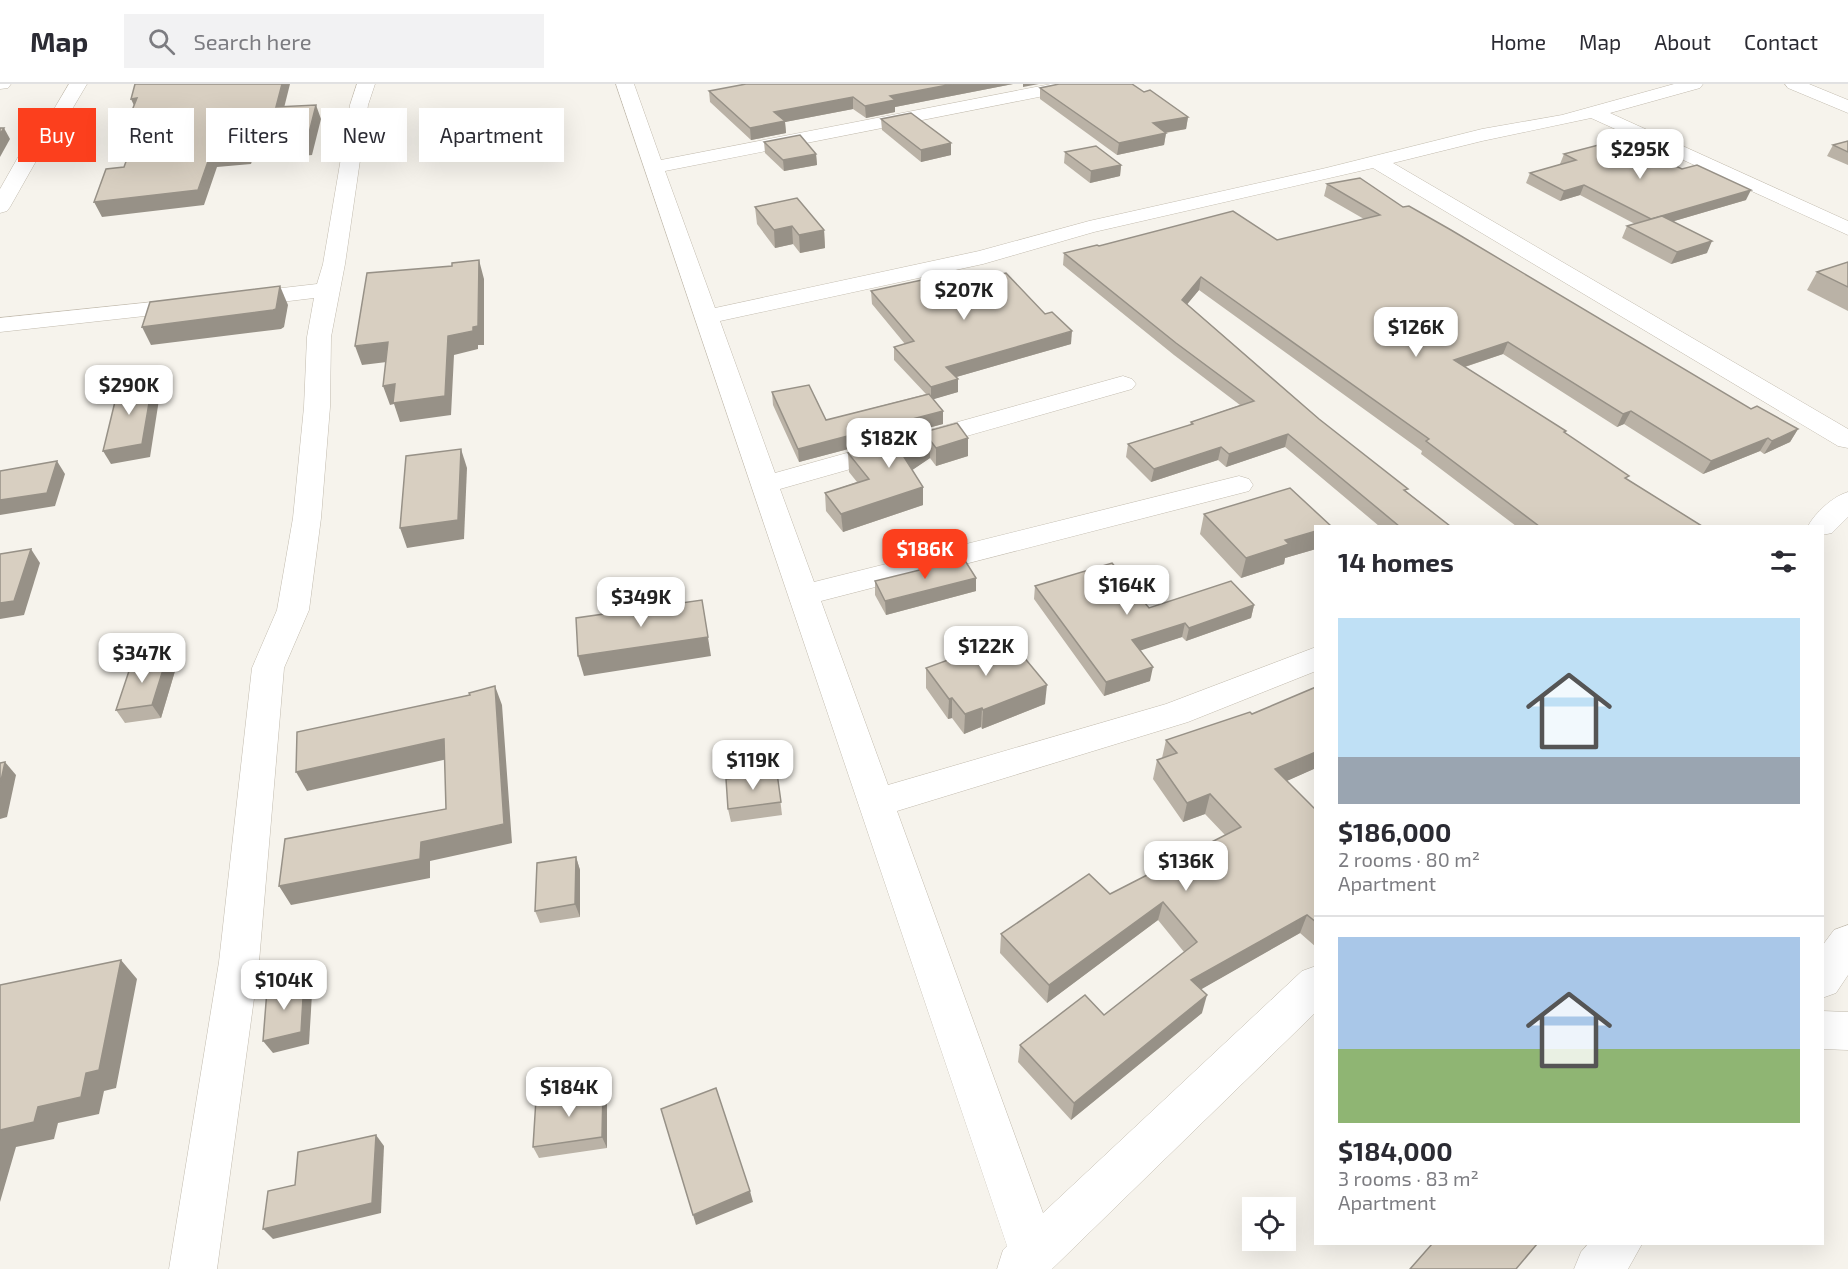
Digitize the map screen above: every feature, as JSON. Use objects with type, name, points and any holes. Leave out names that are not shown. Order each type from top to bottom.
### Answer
[{"type":"street","points":[[0,207],[35,146],[62,111],[78,84]]},
{"type":"street","points":[[193,1269],[239,962],[268,668],[293,610],[307,518],[319,337],[334,264],[359,105],[366,84]]},
{"type":"street","points":[[625,84],[876,802],[1026,1262],[1314,986]]},
{"type":"street","points":[[654,167],[1079,84]]},
{"type":"street","points":[[707,317],[983,257],[1100,224],[1482,135],[1595,113],[1694,84]]},
{"type":"street","points":[[1794,84],[1848,107]]},
{"type":"street","points":[[1595,113],[1848,229]]},
{"type":"street","points":[[1375,161],[1848,440]]},
{"type":"street","points":[[0,325],[327,290]]},
{"type":"street","points":[[765,484],[1123,384]]},
{"type":"street","points":[[804,595],[1239,485]]},
{"type":"street","points":[[1823,525],[1848,501]]},
{"type":"street","points":[[876,802],[1176,713],[1314,659]]},
{"type":"street","points":[[1824,977],[1848,942]]},
{"type":"street","points":[[1824,1029],[1848,1031]]},
{"type":"street","points":[[1598,1269],[1617,1245]]},
{"type":"building","points":[[135,84],[282,84],[276,107],[316,105],[309,133],[309,108],[206,108],[206,162],[208,162],[198,190],[94,202],[106,169],[124,167],[126,162],[194,162],[194,108],[133,108],[137,98],[131,99]]},
{"type":"building","points":[[746,84],[953,84],[890,96],[895,100],[865,106],[853,97],[774,112],[785,121],[750,128],[709,91]]},
{"type":"building","points":[[1059,84],[1132,84],[1144,92],[1150,90],[1188,117],[1153,123],[1166,133],[1119,143],[1040,88]]},
{"type":"building","points":[[911,113],[951,143],[921,150],[881,119]]},
{"type":"building","points":[[800,135],[816,154],[783,160],[764,142]]},
{"type":"building","points":[[1848,141],[1848,152],[1833,145]]},
{"type":"building","points":[[1610,142],[1636,154],[1645,152],[1682,169],[1697,165],[1751,190],[1651,219],[1584,185],[1564,191],[1530,173],[1576,160],[1564,154]]},
{"type":"building","points":[[1096,146],[1121,165],[1091,171],[1065,152]]},
{"type":"building","points":[[1360,178],[1403,207],[1409,206],[1451,230],[1751,409],[1757,406],[1798,429],[1772,441],[1768,438],[1711,461],[1631,411],[1623,414],[1508,342],[1454,360],[1566,431],[1564,432],[1629,476],[1625,478],[1700,525],[1538,525],[1426,441],[1429,439],[1201,277],[1182,300],[1319,419],[1408,489],[1404,490],[1449,525],[1398,525],[1288,434],[1229,454],[1221,447],[1154,469],[1128,444],[1193,424],[1191,422],[1254,401],[1176,343],[1064,253],[1233,211],[1277,240],[1380,215],[1327,184]]},
{"type":"building","points":[[797,198],[824,230],[799,235],[792,226],[774,230],[755,207]]},
{"type":"building","points":[[1662,216],[1712,241],[1677,252],[1627,226]]},
{"type":"building","points":[[479,260],[478,326],[473,327],[473,331],[448,336],[445,396],[393,403],[395,384],[383,386],[388,342],[355,346],[367,273],[452,266],[452,263]]},
{"type":"building","points":[[1848,262],[1848,287],[1817,272]]},
{"type":"building","points":[[954,273],[963,282],[1006,273],[1045,314],[1052,312],[1072,331],[946,367],[958,379],[931,387],[894,347],[914,341],[871,291]]},
{"type":"building","points":[[280,286],[276,309],[273,310],[142,327],[150,302]]},
{"type":"building","points":[[153,380],[142,444],[103,451],[119,385]]},
{"type":"building","points":[[809,385],[826,420],[929,394],[943,411],[798,449],[772,392]]},
{"type":"building","points":[[957,423],[968,438],[936,448],[930,440],[904,457],[923,487],[841,514],[825,493],[869,479],[848,453]]},
{"type":"building","points":[[461,449],[458,520],[400,528],[406,456]]},
{"type":"building","points":[[57,461],[47,493],[0,500],[0,471]]},
{"type":"building","points":[[1290,488],[1330,525],[1314,525],[1314,532],[1285,540],[1289,544],[1246,558],[1204,514]]},
{"type":"building","points":[[31,549],[14,601],[0,603],[0,554]]},
{"type":"building","points":[[964,559],[976,578],[885,601],[875,581]]},
{"type":"building","points":[[1112,563],[1149,608],[1231,581],[1254,605],[1189,628],[1185,623],[1132,640],[1153,667],[1106,682],[1035,586]]},
{"type":"building","points":[[702,600],[708,637],[578,656],[576,618]]},
{"type":"building","points":[[1008,638],[1047,685],[983,710],[982,708],[965,714],[952,698],[949,699],[926,668]]},
{"type":"building","points":[[167,657],[152,705],[116,710],[132,662]]},
{"type":"building","points":[[495,686],[504,824],[421,842],[420,859],[279,886],[285,839],[446,809],[444,739],[296,772],[297,732],[470,695],[469,693]]},
{"type":"building","points":[[1314,688],[1314,753],[1275,769],[1314,808],[1314,920],[1307,915],[1191,980],[1207,995],[1074,1103],[1020,1045],[1085,995],[1104,1015],[1197,942],[1163,902],[1049,985],[1001,934],[1089,874],[1110,894],[1241,827],[1210,794],[1187,803],[1157,760],[1177,753],[1166,740],[1250,712],[1252,714]]},
{"type":"building","points":[[5,762],[0,785],[0,763]]},
{"type":"building","points":[[777,773],[781,802],[728,809],[726,779]]},
{"type":"building","points":[[576,857],[575,904],[535,911],[537,863]]},
{"type":"building","points":[[121,960],[99,1070],[86,1073],[81,1097],[38,1107],[34,1122],[0,1130],[0,985]]},
{"type":"building","points":[[304,981],[301,1032],[263,1041],[267,990]]},
{"type":"building","points":[[716,1088],[750,1191],[693,1215],[661,1109]]},
{"type":"building","points":[[603,1089],[602,1137],[533,1147],[536,1099]]},
{"type":"building","points":[[376,1135],[372,1203],[263,1229],[268,1191],[295,1185],[298,1152]]},
{"type":"building","points":[[1431,1245],[1536,1245],[1516,1269],[1410,1269]]}]
